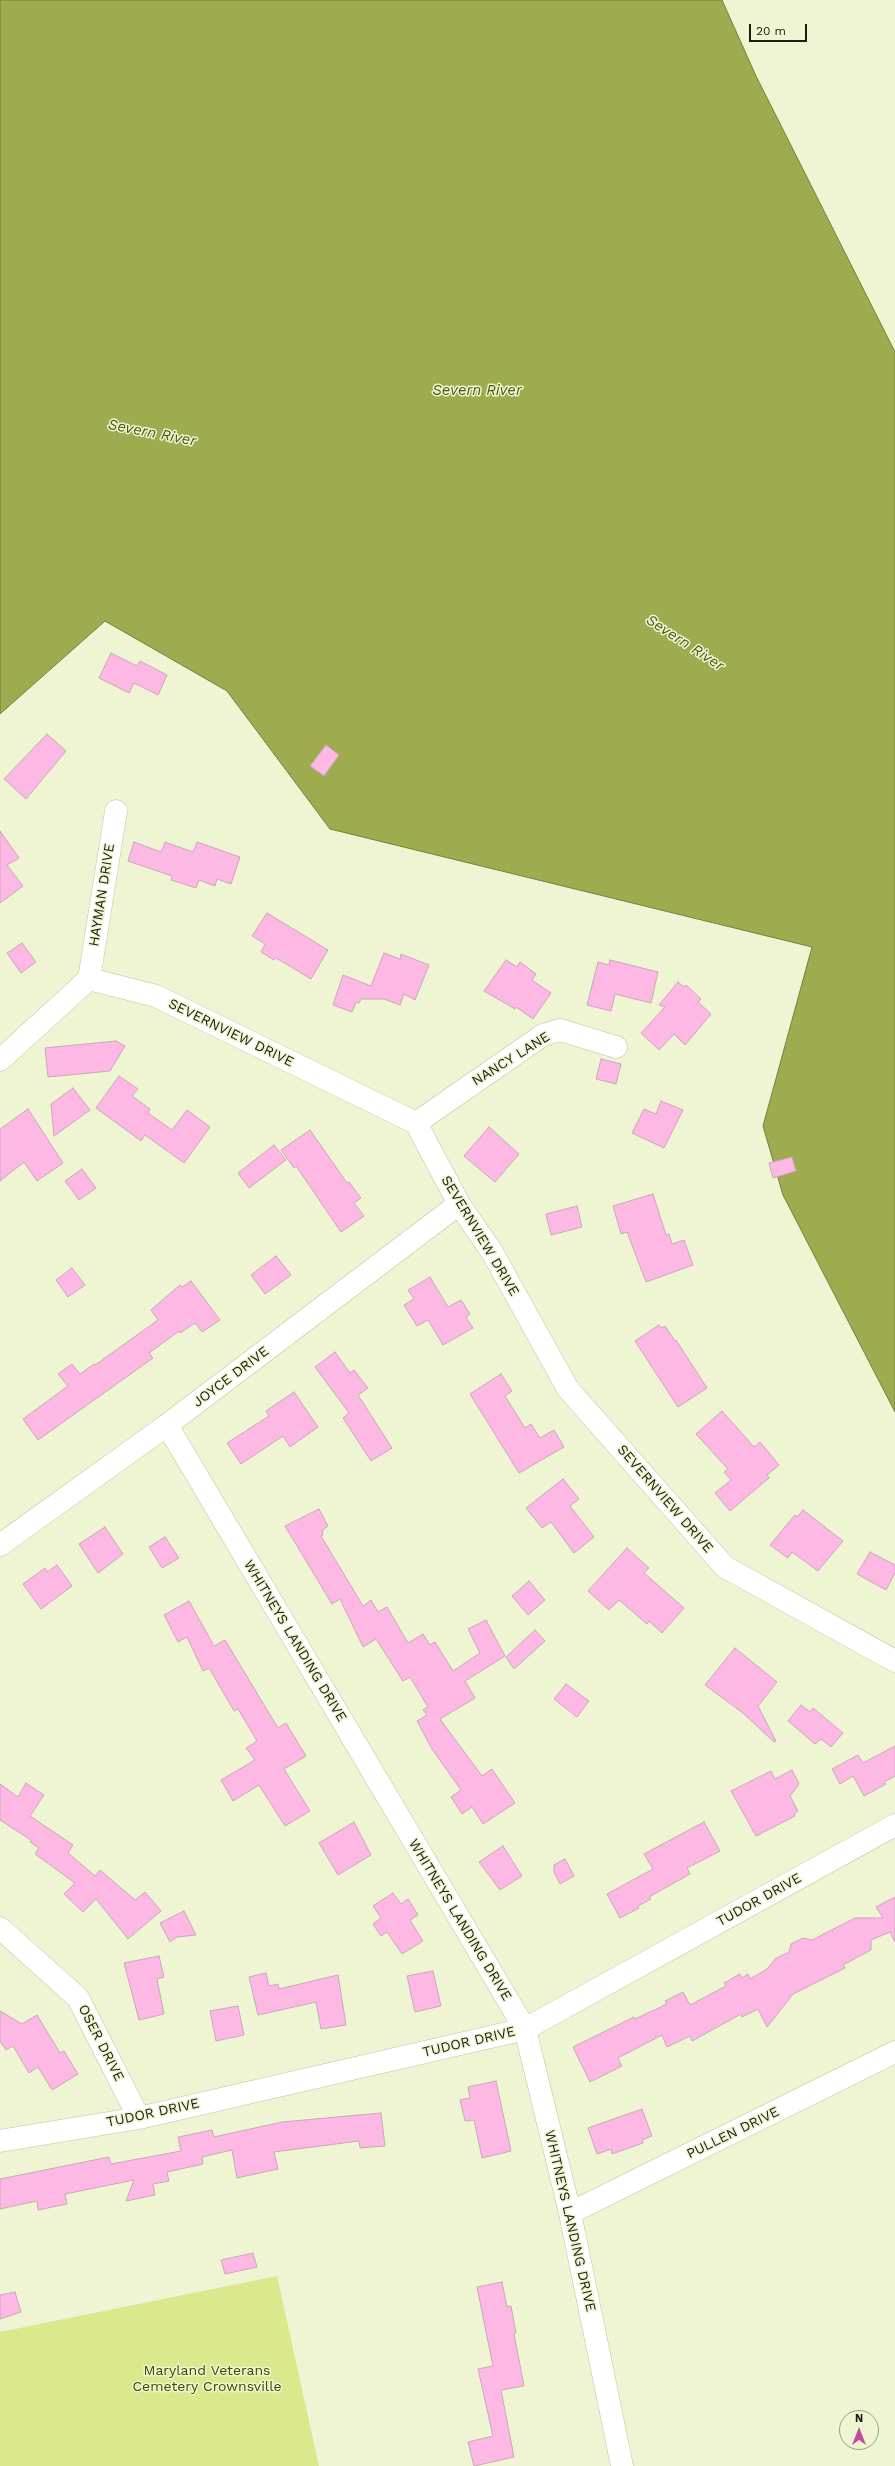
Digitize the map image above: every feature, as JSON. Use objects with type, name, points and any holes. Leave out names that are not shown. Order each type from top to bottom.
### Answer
[{"type":"street","name":"HAYMAN DRIVE","points":[[89,979],[116,811]]},
{"type":"street","points":[[0,1060],[89,979]]},
{"type":"street","name":"SEVERNVIEW DRIVE","points":[[89,979],[156,996],[416,1122],[459,1204],[492,1252],[568,1389],[725,1567],[895,1662]]},
{"type":"street","name":"NANCY LANE","points":[[416,1122],[543,1036],[560,1030],[616,1047]]},
{"type":"street","name":"JOYCE DRIVE","points":[[0,1545],[167,1425],[459,1204]]},
{"type":"street","name":"WHITNEYS LANDING DRIVE","points":[[167,1425],[525,2029],[570,2213],[622,2466]]},
{"type":"street","name":"TUDOR DRIVE","points":[[0,2141],[138,2118],[525,2029],[895,1825]]},
{"type":"street","name":"OSER DRIVE","points":[[0,1928],[78,1998],[138,2118]]},
{"type":"street","name":"PULLEN DRIVE","points":[[570,2213],[895,2052]]},
{"type":"green space","name":"Maryland Veterans Cemetery Crownsville","points":[[277,2276],[319,2466],[0,2466],[0,2332]]},
{"type":"water","name":"Severn River","points":[[0,0],[722,0],[756,76],[895,352],[895,1412],[783,1195],[763,1126],[812,947],[330,829],[227,691],[105,621],[0,714]]},
{"type":"building","points":[[111,653],[137,666],[140,661],[167,675],[158,695],[134,683],[129,693],[99,678]]},
{"type":"building","points":[[47,734],[66,751],[26,799],[4,779]]},
{"type":"building","points":[[326,745],[339,755],[324,776],[310,766]]},
{"type":"building","points":[[0,831],[19,858],[7,865],[23,886],[0,903]]},
{"type":"building","points":[[134,842],[161,852],[165,842],[193,852],[197,842],[240,857],[231,884],[217,879],[215,886],[199,880],[196,888],[171,880],[172,876],[128,861]]},
{"type":"building","points":[[267,913],[328,950],[311,979],[276,958],[274,960],[261,952],[265,944],[252,936]]},
{"type":"building","points":[[22,943],[36,962],[21,973],[7,953]]},
{"type":"building","points":[[384,953],[400,959],[401,954],[429,965],[415,1000],[404,994],[400,1005],[384,999],[361,999],[359,1003],[356,1002],[352,1012],[333,1005],[343,975],[371,986]]},
{"type":"building","points":[[506,960],[517,967],[520,962],[536,974],[532,980],[551,993],[533,1019],[516,1007],[515,1009],[484,991]]},
{"type":"building","points":[[610,960],[658,972],[651,1003],[615,994],[611,1011],[587,1005],[598,962],[609,965]]},
{"type":"building","points":[[678,982],[684,987],[686,985],[701,999],[698,1002],[711,1014],[685,1045],[674,1034],[659,1050],[641,1033],[665,1007],[659,1005]]},
{"type":"building","points":[[116,1041],[125,1046],[110,1071],[48,1077],[45,1048]]},
{"type":"building","points":[[601,1059],[621,1064],[616,1084],[596,1079]]},
{"type":"building","points":[[119,1076],[138,1089],[132,1096],[150,1109],[148,1113],[172,1130],[187,1110],[210,1127],[184,1163],[145,1135],[141,1141],[96,1108]]},
{"type":"building","points":[[73,1088],[90,1110],[54,1136],[51,1104]]},
{"type":"building","points":[[661,1101],[683,1110],[664,1148],[632,1133],[644,1109],[656,1114]]},
{"type":"building","points":[[28,1109],[63,1163],[37,1181],[24,1162],[0,1181],[0,1129]]},
{"type":"building","points":[[489,1127],[519,1154],[495,1182],[464,1156]]},
{"type":"building","points":[[310,1130],[347,1183],[349,1182],[361,1198],[354,1203],[364,1216],[341,1232],[296,1166],[294,1168],[281,1150]]},
{"type":"building","points":[[274,1145],[286,1160],[249,1188],[238,1173]]},
{"type":"building","points":[[792,1157],[796,1171],[773,1178],[769,1163]]},
{"type":"building","points":[[82,1169],[96,1188],[79,1200],[65,1181]]},
{"type":"building","points":[[653,1194],[666,1235],[669,1234],[672,1244],[684,1240],[693,1265],[646,1282],[627,1232],[621,1234],[613,1206]]},
{"type":"building","points":[[577,1206],[582,1227],[551,1235],[546,1214]]},
{"type":"building","points":[[276,1256],[291,1275],[265,1294],[251,1275]]},
{"type":"building","points":[[72,1268],[85,1285],[68,1297],[56,1280]]},
{"type":"building","points":[[430,1277],[448,1307],[461,1300],[470,1314],[466,1317],[473,1328],[443,1345],[428,1320],[417,1326],[404,1305],[414,1299],[408,1290]]},
{"type":"building","points":[[191,1281],[220,1320],[202,1332],[195,1323],[180,1333],[179,1331],[149,1353],[153,1358],[38,1440],[23,1419],[68,1386],[58,1374],[72,1364],[80,1374],[94,1364],[95,1365],[158,1320],[151,1310],[180,1285],[182,1287]]},
{"type":"building","points":[[659,1325],[661,1328],[665,1326],[675,1341],[676,1340],[707,1388],[678,1407],[635,1341]]},
{"type":"building","points":[[335,1352],[350,1373],[354,1370],[368,1388],[358,1395],[392,1448],[371,1461],[343,1418],[349,1413],[315,1367]]},
{"type":"building","points":[[501,1374],[512,1391],[505,1396],[525,1428],[531,1424],[540,1438],[554,1430],[564,1447],[519,1473],[470,1394]]},
{"type":"building","points":[[294,1392],[318,1427],[290,1447],[283,1436],[241,1464],[227,1443],[269,1416],[266,1411]]},
{"type":"building","points":[[722,1411],[754,1447],[760,1442],[779,1465],[767,1475],[769,1478],[730,1511],[715,1493],[731,1480],[724,1472],[728,1469],[696,1434]]},
{"type":"building","points":[[563,1479],[579,1499],[570,1506],[594,1537],[574,1553],[551,1522],[542,1528],[526,1508]]},
{"type":"building","points":[[319,1509],[328,1526],[324,1529],[322,1532],[323,1535],[321,1536],[363,1606],[371,1600],[378,1612],[387,1607],[408,1643],[423,1634],[430,1645],[435,1642],[453,1671],[480,1653],[468,1629],[486,1620],[505,1656],[465,1681],[475,1698],[440,1719],[482,1776],[492,1769],[515,1803],[483,1824],[472,1807],[462,1814],[451,1797],[461,1790],[432,1749],[417,1721],[427,1715],[423,1710],[428,1707],[410,1677],[403,1681],[376,1639],[363,1647],[340,1599],[332,1604],[285,1526]]},
{"type":"building","points":[[803,1510],[843,1541],[818,1571],[792,1552],[788,1558],[770,1545],[795,1515],[797,1517]]},
{"type":"building","points":[[105,1527],[123,1554],[98,1573],[79,1544]]},
{"type":"building","points":[[165,1537],[179,1558],[162,1568],[149,1547]]},
{"type":"building","points":[[627,1548],[649,1568],[644,1573],[684,1608],[662,1633],[649,1621],[647,1624],[619,1600],[609,1610],[588,1591]]},
{"type":"building","points":[[870,1552],[895,1565],[895,1573],[886,1590],[857,1574]]},
{"type":"building","points":[[57,1565],[72,1586],[41,1609],[23,1584],[45,1568],[47,1572]]},
{"type":"building","points":[[529,1581],[545,1600],[528,1615],[512,1596]]},
{"type":"building","points":[[189,1601],[214,1646],[225,1640],[278,1728],[286,1723],[306,1756],[284,1769],[310,1811],[285,1826],[259,1785],[233,1801],[221,1780],[255,1760],[246,1748],[257,1741],[238,1709],[234,1711],[209,1668],[203,1671],[187,1637],[178,1642],[164,1615]]},
{"type":"building","points":[[535,1630],[545,1641],[514,1669],[506,1657]]},
{"type":"building","points":[[735,1648],[777,1682],[758,1706],[776,1741],[774,1742],[743,1713],[705,1685]]},
{"type":"building","points":[[566,1684],[589,1701],[577,1717],[554,1699]]},
{"type":"building","points":[[801,1705],[810,1712],[813,1708],[843,1733],[831,1747],[821,1739],[815,1744],[788,1721]]},
{"type":"building","points":[[895,1746],[895,1776],[884,1782],[886,1784],[864,1796],[853,1776],[840,1784],[832,1769],[858,1755],[863,1763]]},
{"type":"building","points":[[792,1770],[799,1784],[790,1796],[798,1811],[794,1814],[795,1816],[756,1836],[731,1791],[771,1771],[775,1779]]},
{"type":"building","points":[[26,1783],[44,1795],[30,1816],[73,1845],[68,1853],[95,1876],[100,1870],[135,1900],[145,1892],[161,1911],[128,1939],[96,1899],[83,1912],[64,1894],[75,1883],[35,1854],[39,1848],[30,1842],[31,1840],[0,1820],[0,1784],[18,1797]]},
{"type":"building","points":[[354,1822],[371,1855],[338,1875],[319,1843]]},
{"type":"building","points":[[704,1822],[720,1851],[687,1868],[690,1874],[649,1897],[651,1899],[638,1906],[639,1908],[620,1918],[607,1894],[653,1869],[644,1854]]},
{"type":"building","points":[[503,1846],[522,1876],[500,1890],[479,1862]]},
{"type":"building","points":[[565,1859],[574,1876],[560,1884],[554,1872],[554,1865]]},
{"type":"building","points":[[393,1893],[401,1904],[408,1899],[418,1915],[410,1920],[423,1941],[402,1954],[387,1932],[381,1936],[373,1924],[381,1918],[373,1906]]},
{"type":"building","points":[[895,1897],[895,1942],[890,1932],[871,1940],[871,1950],[843,1965],[845,1968],[793,1994],[767,2027],[758,2009],[742,2017],[741,2014],[692,2041],[690,2036],[667,2047],[662,2035],[618,2058],[622,2066],[590,2082],[573,2047],[634,2017],[635,2019],[667,2004],[665,2001],[683,1992],[690,2005],[726,1986],[724,1983],[740,1974],[742,1978],[748,1974],[750,1979],[767,1969],[775,1959],[789,1952],[791,1944],[803,1938],[812,1940],[855,1918],[883,1918],[876,1907]]},
{"type":"building","points":[[184,1911],[196,1935],[177,1937],[170,1942],[160,1923]]},
{"type":"building","points":[[159,1956],[164,1977],[157,1979],[164,2014],[139,2020],[124,1963]]},
{"type":"building","points":[[433,1971],[441,2006],[415,2012],[407,1976]]},
{"type":"building","points":[[266,1973],[269,1986],[278,1984],[279,1989],[338,1975],[346,2025],[321,2029],[316,2002],[258,2015],[249,1977]]},
{"type":"building","points":[[238,2006],[244,2035],[216,2041],[210,2011]]},
{"type":"building","points":[[0,2011],[22,2024],[37,2015],[60,2053],[64,2051],[78,2074],[52,2090],[38,2067],[29,2073],[13,2046],[6,2050],[0,2041]]},
{"type":"building","points":[[496,2081],[511,2151],[482,2158],[474,2120],[465,2121],[460,2100],[470,2098],[468,2087]]},
{"type":"building","points":[[642,2109],[652,2136],[642,2140],[643,2143],[612,2154],[611,2149],[597,2154],[588,2128]]},
{"type":"building","points":[[381,2113],[385,2146],[360,2148],[359,2141],[274,2152],[278,2169],[237,2178],[232,2150],[202,2157],[203,2164],[167,2172],[169,2181],[153,2184],[155,2195],[126,2201],[134,2180],[65,2194],[67,2204],[38,2210],[37,2201],[0,2209],[0,2179],[109,2157],[111,2164],[181,2151],[178,2137],[212,2130],[214,2137],[282,2122]]},
{"type":"building","points":[[253,2253],[257,2267],[225,2274],[221,2260]]},
{"type":"building","points":[[502,2282],[507,2307],[511,2306],[516,2333],[514,2334],[524,2386],[501,2390],[514,2457],[474,2466],[468,2442],[493,2436],[478,2369],[493,2366],[477,2287]]},
{"type":"building","points":[[15,2292],[21,2312],[0,2319],[0,2295]]}]
